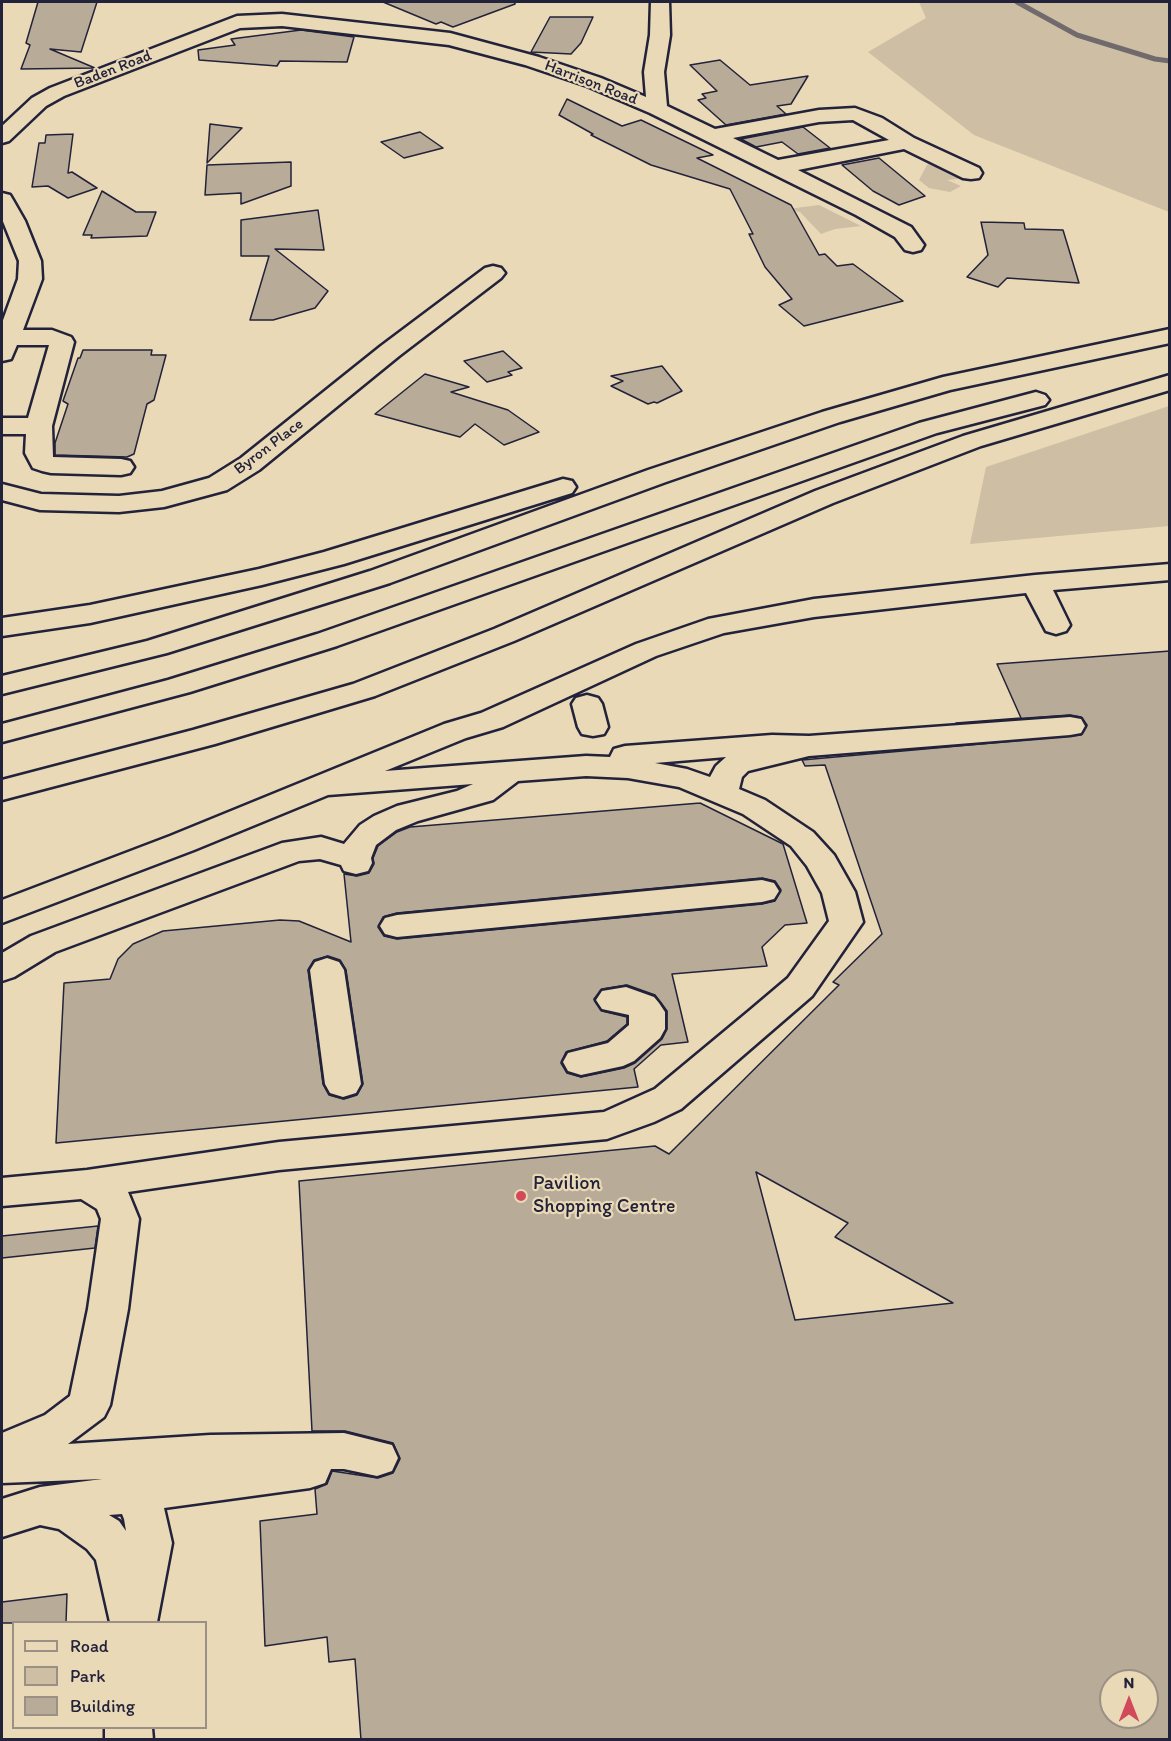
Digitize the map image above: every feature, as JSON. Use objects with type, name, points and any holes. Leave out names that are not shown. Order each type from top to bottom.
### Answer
[{"type":"main road","points":[[657,109],[654,72],[660,35],[660,2]]},
{"type":"main road","name":"Harrison Road","points":[[238,12],[282,20],[450,39],[522,58],[594,82],[657,109],[864,210],[903,232],[914,245]]},
{"type":"main road","name":"Baden Road","points":[[2,136],[39,102],[57,92],[238,12]]},
{"type":"main road","points":[[594,82],[626,80],[654,72]]},
{"type":"main road","points":[[712,136],[848,113],[875,122],[907,142],[971,173]]},
{"type":"main road","points":[[774,166],[851,154],[907,142]]},
{"type":"main road","points":[[2,200],[30,261],[30,279],[5,346]]},
{"type":"main road","points":[[2,246],[25,246]]},
{"type":"main road","name":"Byron Place","points":[[2,492],[40,502],[119,504],[164,499],[218,484],[250,464],[390,351],[493,273]]},
{"type":"main road","points":[[2,627],[90,614],[172,598],[334,558],[783,416],[847,400],[943,384],[1076,354],[1170,336]]},
{"type":"main road","points":[[5,346],[52,338],[62,342],[39,426],[38,453],[42,462],[51,465],[121,467]]},
{"type":"main road","points":[[2,733],[179,686],[327,640],[653,523],[928,429],[1025,402],[1170,371]]},
{"type":"main road","points":[[2,790],[204,737],[364,690],[515,630],[824,497],[972,441],[1170,382]]},
{"type":"main road","points":[[2,686],[157,647],[380,577],[512,528],[831,417],[943,384]]},
{"type":"main road","points":[[2,426],[39,426]]},
{"type":"main road","points":[[2,663],[140,633],[256,602],[389,559],[512,528]]},
{"type":"main road","points":[[2,912],[329,784],[455,731],[492,720],[646,650],[718,625],[785,611],[1035,583],[1170,572]]},
{"type":"main road","points":[[1035,583],[1056,626]]},
{"type":"main road","points":[[2,811],[191,759],[299,724],[332,709],[364,690]]},
{"type":"main road","points":[[329,784],[462,776],[586,765],[623,756],[666,752],[772,744],[809,746],[1071,726]]},
{"type":"main road","points":[[455,731],[453,751],[462,776]]},
{"type":"main road","points":[[722,792],[727,773],[737,764],[809,746]]},
{"type":"main road","points":[[2,1192],[87,1184],[279,1156],[607,1125],[668,1099],[800,987],[846,922],[838,892],[814,852],[777,820],[722,792],[665,774],[586,765]]},
{"type":"main road","points":[[2,969],[43,944],[285,854],[321,848],[355,861],[362,841],[385,823],[408,813],[474,796],[510,772]]},
{"type":"main road","points":[[397,926],[762,891]]},
{"type":"main road","points":[[327,970],[343,1084]]},
{"type":"main road","points":[[581,1062],[610,1057],[621,1052],[647,1029],[647,1012],[642,1006],[626,999],[614,1000]]},
{"type":"main road","points":[[2,1451],[20,1446],[60,1428],[89,1405],[108,1309],[120,1219],[113,1200],[87,1184]]},
{"type":"main road","points":[[2,1465],[76,1462],[212,1467],[138,1495],[99,1497],[21,1512]]},
{"type":"main road","points":[[76,1462],[123,1484],[138,1495],[146,1519],[150,1543],[145,1580],[135,1621]]},
{"type":"main road","points":[[21,1512],[70,1513],[103,1534],[115,1551],[134,1621]]},
{"type":"green space","points":[[919,2],[1169,2],[1169,212],[974,135],[868,52],[926,18]]},
{"type":"green space","points":[[937,160],[967,176],[947,180],[961,186],[950,192],[929,188],[919,180],[927,165]]},
{"type":"green space","points":[[819,205],[861,226],[835,229],[821,234],[800,212],[788,209]]},
{"type":"green space","points":[[1169,406],[1169,526],[970,544],[986,467]]},
{"type":"building","points":[[38,2],[97,2],[81,52],[50,49],[95,68],[21,69],[30,45],[26,43]]},
{"type":"building","points":[[383,2],[515,2],[515,4],[453,27],[441,22],[436,24]]},
{"type":"building","points":[[550,17],[593,17],[581,43],[571,54],[531,52]]},
{"type":"building","points":[[301,30],[354,37],[347,62],[280,61],[277,66],[199,60],[198,50],[235,45],[231,39]]},
{"type":"building","points":[[720,60],[750,85],[808,76],[791,104],[777,106],[786,114],[726,125],[698,100],[706,98],[702,94],[717,91],[690,65]]},
{"type":"building","points":[[567,99],[622,126],[641,120],[713,155],[697,158],[791,205],[819,255],[825,254],[837,266],[853,264],[903,301],[804,326],[779,305],[792,299],[765,267],[749,234],[753,234],[730,189],[651,165],[591,135],[593,134],[559,115]]},
{"type":"building","points":[[210,124],[242,128],[207,163]]},
{"type":"building","points":[[803,127],[830,148],[798,154],[782,142],[756,147],[741,139]]},
{"type":"building","points":[[420,132],[443,148],[404,158],[381,142]]},
{"type":"building","points":[[73,134],[68,173],[72,172],[97,188],[68,198],[48,186],[32,187],[39,143],[45,143],[46,135]]},
{"type":"building","points":[[879,158],[925,196],[899,205],[873,191],[842,165]]},
{"type":"building","points":[[291,162],[291,186],[241,204],[241,193],[205,195],[207,165]]},
{"type":"building","points":[[102,191],[136,212],[156,212],[147,236],[91,238],[92,235],[83,235]]},
{"type":"building","points":[[318,210],[324,250],[275,249],[328,291],[315,308],[273,320],[250,320],[269,256],[241,256],[241,220]]},
{"type":"building","points":[[981,222],[1024,223],[1025,229],[1063,230],[1079,283],[1007,278],[998,287],[967,277],[988,255]]},
{"type":"building","points":[[83,350],[152,350],[151,355],[166,355],[154,400],[147,404],[134,454],[127,457],[55,455],[55,443],[68,404],[63,401]]},
{"type":"building","points":[[503,351],[522,368],[508,372],[512,375],[487,382],[464,361]]},
{"type":"building","points":[[662,366],[682,391],[657,403],[648,404],[611,386],[623,381],[611,376]]},
{"type":"building","points":[[425,374],[469,387],[451,392],[508,410],[539,432],[504,445],[475,424],[460,437],[375,414]]},
{"type":"building","name":"Pavilion Shopping Centre","points":[[1170,651],[1170,1740],[361,1740],[355,1659],[329,1662],[327,1637],[265,1646],[260,1521],[317,1514],[315,1489],[327,1484],[332,1471],[378,1478],[393,1473],[400,1459],[393,1443],[345,1431],[312,1431],[299,1181],[655,1146],[669,1154],[839,985],[833,982],[882,934],[825,765],[805,766],[802,760],[1081,735],[1087,725],[1081,717],[1070,715],[956,723],[1021,718],[997,664]],"holes":[[[756,1172],[848,1223],[835,1237],[953,1303],[795,1320]]]},
{"type":"building","points":[[700,803],[783,844],[807,923],[785,925],[762,947],[767,966],[672,974],[688,1042],[661,1045],[634,1069],[638,1087],[56,1143],[64,983],[110,979],[118,959],[133,944],[163,931],[280,920],[299,921],[351,942],[344,874],[357,876],[369,873],[374,864],[373,858],[378,846],[397,832],[410,827]],"holes":[[[762,878],[775,881],[781,890],[775,901],[397,939],[384,936],[378,927],[383,917],[397,913]],[[328,956],[340,960],[346,970],[363,1084],[357,1095],[344,1099],[329,1095],[323,1084],[308,970],[314,960]],[[627,985],[655,995],[667,1011],[667,1029],[662,1039],[635,1063],[624,1068],[581,1077],[567,1073],[561,1063],[566,1052],[607,1041],[627,1024],[627,1017],[602,1011],[594,999],[602,989]]]},
{"type":"building","points":[[98,1226],[95,1248],[2,1258],[2,1236]]},
{"type":"building","points":[[67,1594],[66,1621],[2,1623],[2,1602]]},
{"type":"waterway","points":[[1017,2],[1077,35],[1155,59],[1170,61]]},
{"type":"place","name":"Pavilion Shopping Centre","points":[[521,1196]]}]
